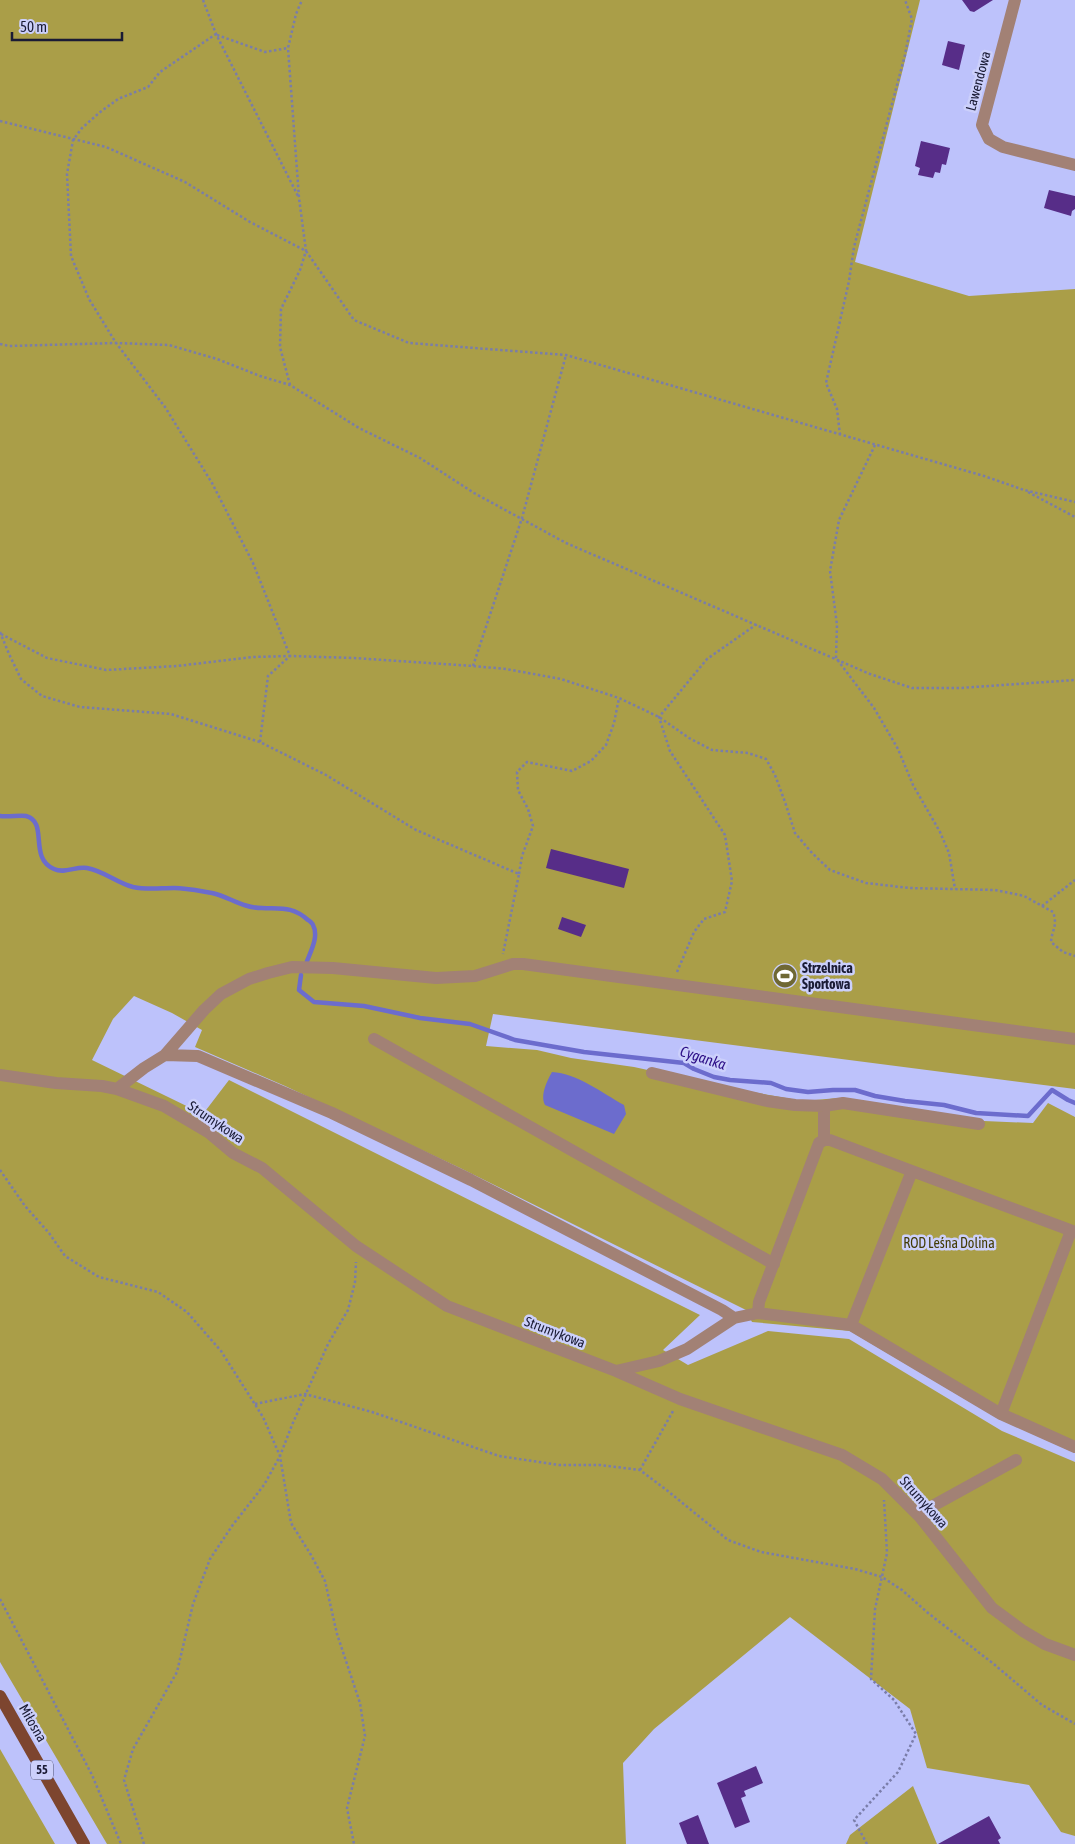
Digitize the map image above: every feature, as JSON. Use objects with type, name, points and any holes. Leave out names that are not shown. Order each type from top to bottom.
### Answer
[{"type":"main road","name":"Miłosna","points":[[0,1696],[84,1844]]},
{"type":"street","name":"Lawendowa","points":[[1015,0],[982,125],[989,139],[1003,147],[1075,164]]},
{"type":"street","points":[[117,1089],[144,1068],[165,1055],[204,1010],[221,994],[250,979],[292,967],[332,968],[436,978],[474,976],[512,964],[523,964],[1075,1039]]},
{"type":"street","points":[[374,1039],[774,1264]]},
{"type":"street","points":[[165,1055],[198,1056],[332,1113],[471,1180],[722,1310],[734,1318]]},
{"type":"street","points":[[652,1073],[767,1101],[795,1105],[824,1106],[843,1103],[979,1124]]},
{"type":"street","name":"Strumykowa","points":[[0,1075],[56,1083],[102,1086],[117,1089],[164,1106],[208,1132],[233,1153],[262,1168],[356,1246],[448,1306],[616,1371],[680,1399],[842,1456],[882,1479],[918,1514],[992,1608],[1023,1631],[1045,1644],[1075,1655]]},
{"type":"street","points":[[824,1106],[824,1140]]},
{"type":"street","points":[[758,1314],[759,1302],[819,1144],[824,1140],[830,1140],[1073,1232],[1001,1414]]},
{"type":"street","points":[[852,1324],[912,1172]]},
{"type":"street","points":[[616,1371],[659,1361],[687,1348],[734,1318],[758,1314],[852,1324],[1001,1414],[1075,1447]]},
{"type":"street","points":[[918,1514],[1016,1460]]},
{"type":"path","points":[[203,0],[216,34],[299,198]]},
{"type":"path","points":[[290,385],[280,347],[281,309],[300,270],[306,251],[299,198],[288,48],[296,14],[302,0]]},
{"type":"path","points":[[840,435],[837,409],[826,383],[854,247],[907,46],[912,19],[905,0]]},
{"type":"path","points":[[216,34],[265,52],[288,48]]},
{"type":"path","points":[[216,34],[160,72],[148,87],[118,99],[99,113],[82,128],[73,140],[67,174],[71,256],[89,299],[116,343],[165,407],[212,483],[253,563],[290,656]]},
{"type":"path","points":[[0,121],[106,147],[185,182],[250,222],[306,251],[354,320],[409,342],[566,354],[984,476],[1024,490],[1075,502]]},
{"type":"path","points":[[0,344],[9,346],[116,343],[169,345],[290,385],[359,428],[420,458],[474,492],[566,543],[870,674],[912,688],[960,688],[1075,680]]},
{"type":"path","points":[[473,666],[522,518],[566,354]]},
{"type":"path","points":[[875,445],[839,520],[830,571],[837,625],[836,658],[874,708],[898,749],[913,785],[950,853],[955,889]]},
{"type":"path","points":[[1024,490],[1075,517]]},
{"type":"path","points":[[659,717],[707,659],[757,624]]},
{"type":"path","points":[[1,633],[47,658],[106,670],[177,666],[253,657],[290,656],[473,666],[506,669],[561,679],[619,698],[659,717],[689,738],[712,750],[748,753],[766,759],[786,802],[795,833],[812,854],[830,870],[866,883],[909,888],[996,890],[1024,896],[1053,912],[1056,928],[1052,936],[1052,942],[1063,952],[1075,956]]},
{"type":"path","points":[[1,633],[8,654],[21,679],[42,696],[80,707],[171,714],[260,742],[326,775],[416,830],[519,874]]},
{"type":"path","points":[[260,742],[268,676],[290,656]]},
{"type":"path","points":[[501,967],[522,856],[533,826],[528,809],[518,790],[517,772],[527,762],[572,771],[591,761],[606,745],[614,723],[619,698]]},
{"type":"path","points":[[659,717],[670,751],[725,835],[732,881],[725,912],[704,919],[694,932],[671,985]]},
{"type":"path","points":[[1042,906],[1075,880]]},
{"type":"path","points":[[0,1170],[25,1206],[49,1233],[65,1256],[99,1277],[158,1292],[187,1312],[221,1351],[263,1417],[280,1456],[291,1523],[325,1581],[336,1634],[360,1704],[365,1736],[347,1808],[354,1844]]},
{"type":"path","points":[[144,1844],[124,1780],[132,1749],[177,1672],[193,1604],[210,1559],[232,1526],[264,1485],[280,1456],[328,1344],[348,1310],[355,1282],[356,1246]]},
{"type":"path","points":[[255,1404],[305,1394],[372,1412],[499,1456],[560,1465],[600,1465],[640,1470],[728,1540],[761,1552],[855,1569],[882,1577],[902,1590],[1042,1705],[1075,1724]]},
{"type":"path","points":[[640,1470],[680,1399]]},
{"type":"path","points":[[867,1844],[854,1820],[898,1772],[916,1734],[894,1700],[871,1679],[875,1609],[887,1553],[882,1479]]},
{"type":"path","points":[[0,1599],[92,1775],[121,1844]]},
{"type":"green space","name":"ROD Leśna Dolina","points":[[0,0],[920,0],[855,262],[969,296],[1075,289],[1075,1089],[493,1014],[486,1046],[537,1050],[571,1058],[634,1067],[735,1089],[803,1101],[838,1098],[984,1121],[1033,1123],[1048,1103],[1075,1117],[1075,1453],[999,1419],[850,1331],[752,1322],[746,1310],[460,1168],[285,1086],[195,1047],[202,1030],[172,1013],[134,996],[113,1019],[92,1060],[203,1114],[229,1080],[700,1315],[663,1350],[688,1365],[768,1331],[849,1339],[1002,1431],[1075,1462],[1075,1836],[1061,1832],[1029,1785],[927,1768],[910,1709],[790,1617],[654,1729],[623,1763],[626,1844],[107,1844],[0,1662]]},
{"type":"green space","points":[[0,1749],[55,1844],[0,1844]]},
{"type":"green space","points":[[913,1786],[937,1844],[846,1844],[850,1835]]},
{"type":"shaded area","points":[[552,1072],[561,1073],[580,1080],[624,1105],[626,1114],[614,1134],[545,1105],[543,1097],[546,1084]]},
{"type":"building","points":[[962,0],[993,0],[974,12],[970,11]]},
{"type":"building","points":[[948,41],[965,45],[959,70],[942,65]]},
{"type":"building","points":[[921,141],[950,148],[946,165],[942,164],[940,173],[935,172],[933,178],[918,175],[920,168],[915,166]]},
{"type":"building","points":[[1049,190],[1075,196],[1075,209],[1072,211],[1071,216],[1044,208]]},
{"type":"building","points":[[551,849],[629,869],[624,888],[546,868]]},
{"type":"building","points":[[562,917],[586,925],[581,937],[558,929]]},
{"type":"building","points":[[756,1766],[763,1783],[744,1791],[746,1796],[741,1798],[750,1822],[735,1828],[717,1783]]},
{"type":"building","points":[[698,1815],[709,1844],[687,1844],[679,1823]]},
{"type":"building","points":[[989,1816],[1001,1838],[998,1840],[1000,1844],[938,1844]]},
{"type":"waterway","points":[[0,816],[26,816],[33,820],[38,833],[42,857],[46,864],[54,869],[62,871],[87,868],[133,887],[193,890],[212,893],[255,908],[286,909],[297,912],[311,922],[315,929],[314,943],[307,961]]},
{"type":"waterway","name":"Cyganka","points":[[301,975],[299,990],[314,1002],[364,1006],[420,1018],[470,1024],[515,1040],[584,1052],[684,1063],[714,1077],[730,1080],[771,1083],[786,1089],[808,1092],[855,1090],[875,1096],[944,1105],[976,1113],[1028,1116],[1052,1090],[1075,1103]]},
{"type":"place","name":"Strzelnica Sportowa","points":[[785,976]]}]
